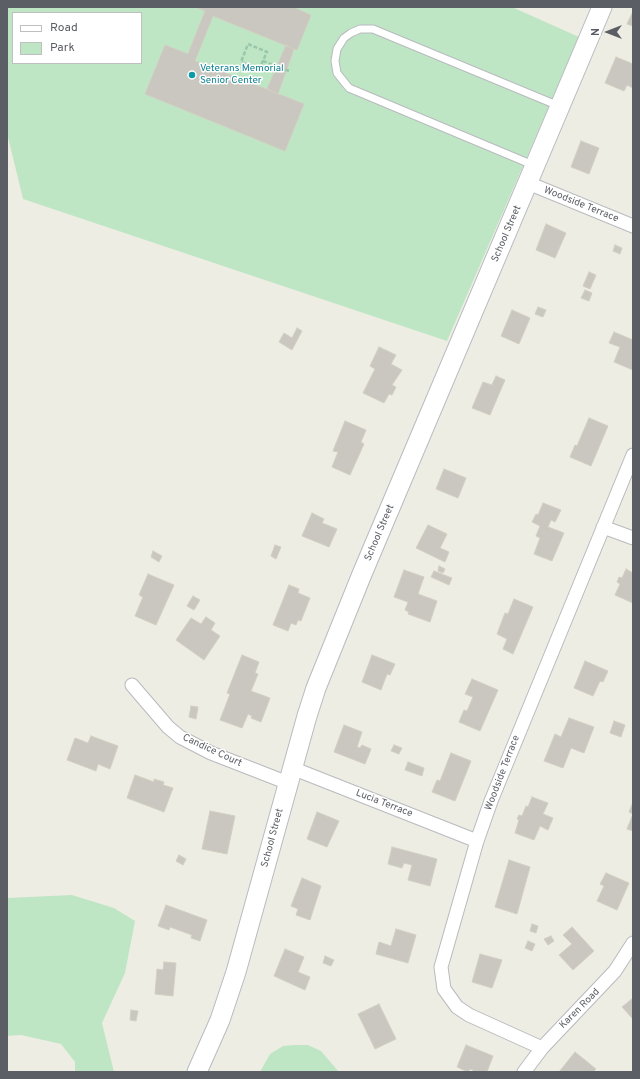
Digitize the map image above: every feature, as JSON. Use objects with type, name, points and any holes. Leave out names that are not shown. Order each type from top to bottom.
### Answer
[{"type":"street","name":"School Street","points":[[197,1072],[229,994],[307,716],[330,653],[602,7]]},
{"type":"street","name":"Woodside Terrace","points":[[528,183],[633,226]]},
{"type":"street","name":"Woodside Terrace","points":[[542,1048],[462,1011],[451,1002],[444,989],[441,974],[443,960],[477,841],[507,760],[633,455]]},
{"type":"street","points":[[603,526],[633,538]]},
{"type":"street","name":"Candice Court","points":[[132,685],[168,728],[187,741],[211,753],[290,776]]},
{"type":"street","name":"Lucia Terrace","points":[[290,776],[477,841]]},
{"type":"street","name":"Karen Road","points":[[524,1072],[542,1048],[608,980],[626,956],[633,943]]},
{"type":"lane","points":[[536,166],[349,88],[337,73],[334,61],[337,49],[344,38],[351,33],[360,30],[373,30],[561,107]]},
{"type":"path","points":[[248,44],[266,52],[263,61],[259,70],[241,62],[248,44]]},
{"type":"path","points":[[263,61],[289,71]]},
{"type":"green space","points":[[7,7],[512,7],[579,37],[447,341],[23,199],[7,133]]},
{"type":"green space","points":[[72,895],[114,908],[135,921],[125,973],[102,1023],[114,1072],[75,1072],[75,1062],[61,1044],[21,1035],[7,1036],[7,898]]},
{"type":"green space","points":[[308,1045],[321,1051],[339,1072],[260,1072],[270,1054],[283,1046]]},
{"type":"building","name":"Veterans Memorial Senior Center","points":[[195,7],[293,7],[311,15],[297,50],[213,16],[195,61],[304,104],[285,151],[145,94],[165,45],[188,54],[205,11]]},
{"type":"building","points":[[633,11],[633,26],[627,24]]},
{"type":"building","points":[[286,45],[294,49],[278,94],[267,89]]},
{"type":"building","points":[[616,57],[633,64],[633,88],[627,85],[624,91],[605,83]]},
{"type":"building","points":[[581,141],[599,148],[589,174],[571,167]]},
{"type":"building","points":[[546,224],[566,233],[555,258],[536,250]]},
{"type":"building","points":[[615,245],[622,248],[620,254],[613,251]]},
{"type":"building","points":[[589,272],[596,275],[590,289],[583,286]]},
{"type":"building","points":[[585,290],[592,293],[589,301],[581,298]]},
{"type":"building","points":[[538,307],[546,310],[543,317],[535,314]]},
{"type":"building","points":[[512,310],[530,318],[519,344],[501,336]]},
{"type":"building","points":[[297,328],[302,331],[292,350],[279,342],[284,333],[292,338]]},
{"type":"building","points":[[614,332],[633,340],[633,370],[614,362],[620,347],[609,343]]},
{"type":"building","points":[[379,347],[396,355],[391,364],[402,370],[392,385],[396,387],[392,395],[389,394],[384,403],[363,393],[375,369],[370,366]]},
{"type":"building","points":[[496,376],[505,380],[490,415],[472,408],[483,382],[492,385]]},
{"type":"building","points":[[589,418],[608,426],[591,466],[570,457],[575,445],[577,446]]},
{"type":"building","points":[[345,421],[366,430],[361,442],[364,444],[350,475],[332,467],[338,452],[333,451]]},
{"type":"building","points":[[444,469],[466,478],[458,498],[436,489]]},
{"type":"building","points":[[543,503],[561,510],[555,522],[551,520],[548,527],[564,533],[552,561],[534,554],[540,538],[536,536],[540,526],[532,522],[536,514],[538,515]]},
{"type":"building","points":[[312,513],[324,519],[322,523],[337,529],[329,547],[302,536]]},
{"type":"building","points":[[428,525],[447,534],[440,548],[449,552],[445,562],[416,548]]},
{"type":"building","points":[[275,545],[281,547],[276,559],[271,556]]},
{"type":"building","points":[[153,551],[162,556],[159,562],[151,557]]},
{"type":"building","points":[[439,566],[445,569],[443,573],[438,571]]},
{"type":"building","points":[[626,569],[633,573],[633,603],[615,595],[620,584],[617,582],[619,577],[622,578]]},
{"type":"building","points":[[404,570],[424,577],[418,594],[437,601],[430,622],[408,614],[409,612],[405,610],[408,602],[394,597]]},
{"type":"building","points":[[434,571],[452,578],[449,585],[431,577]]},
{"type":"building","points":[[148,574],[174,585],[156,625],[135,616],[143,597],[139,595]]},
{"type":"building","points":[[289,585],[299,589],[298,593],[310,598],[301,621],[298,620],[296,625],[291,623],[288,631],[273,625]]},
{"type":"building","points":[[193,596],[200,600],[194,610],[187,606]]},
{"type":"building","points":[[514,599],[533,607],[513,654],[503,649],[507,639],[497,634],[505,613],[508,614]]},
{"type":"building","points":[[206,617],[215,623],[211,630],[220,636],[204,660],[176,640],[191,618],[201,624]]},
{"type":"building","points":[[242,655],[259,662],[255,673],[258,674],[251,691],[270,698],[261,722],[251,718],[252,716],[248,714],[242,728],[220,720],[230,694],[227,693]]},
{"type":"building","points":[[372,655],[395,664],[390,675],[387,674],[381,690],[362,682]]},
{"type":"building","points":[[585,661],[608,671],[603,682],[600,681],[593,696],[574,688]]},
{"type":"building","points":[[472,679],[498,690],[480,731],[459,722],[464,710],[467,711],[473,697],[465,694]]},
{"type":"building","points":[[191,706],[198,707],[196,719],[189,717]]},
{"type":"building","points":[[569,718],[594,727],[584,753],[571,748],[563,768],[544,761],[555,734],[561,737]]},
{"type":"building","points":[[614,721],[625,725],[621,737],[610,733]]},
{"type":"building","points":[[344,725],[362,732],[357,747],[360,748],[362,745],[371,749],[365,764],[334,752]]},
{"type":"building","points":[[91,736],[118,746],[110,769],[98,764],[96,771],[67,760],[75,738],[88,743]]},
{"type":"building","points":[[394,745],[402,748],[399,754],[391,751]]},
{"type":"building","points":[[451,753],[471,761],[455,801],[432,792],[437,780],[440,781]]},
{"type":"building","points":[[408,762],[424,768],[422,776],[405,770]]},
{"type":"building","points":[[135,775],[154,782],[154,779],[164,782],[163,785],[173,788],[164,812],[127,798]]},
{"type":"building","points":[[532,797],[548,803],[543,814],[553,818],[548,830],[540,826],[534,840],[515,833],[519,820],[517,819],[519,815],[522,816]]},
{"type":"building","points":[[633,802],[633,814],[629,812]]},
{"type":"building","points":[[210,811],[235,816],[227,854],[202,849]]},
{"type":"building","points":[[317,812],[339,821],[327,847],[307,839]]},
{"type":"building","points":[[633,814],[633,831],[627,829]]},
{"type":"building","points":[[392,847],[437,859],[430,886],[408,880],[412,865],[404,863],[402,868],[388,864]]},
{"type":"building","points":[[179,855],[186,859],[183,865],[176,861]]},
{"type":"building","points":[[509,860],[530,867],[517,914],[495,907]]},
{"type":"building","points":[[606,873],[629,883],[617,910],[597,901],[604,886],[600,884]]},
{"type":"building","points":[[302,878],[321,886],[310,920],[296,915],[298,909],[291,906]]},
{"type":"building","points":[[166,905],[207,920],[200,941],[191,938],[192,935],[170,927],[169,930],[158,926]]},
{"type":"building","points":[[532,924],[538,926],[536,933],[530,931]]},
{"type":"building","points":[[572,927],[594,951],[573,970],[559,955],[572,944],[563,935]]},
{"type":"building","points":[[396,929],[416,935],[408,963],[376,954],[379,942],[391,946]]},
{"type":"building","points":[[551,936],[554,941],[548,945],[544,939]]},
{"type":"building","points":[[528,941],[535,944],[532,951],[525,948]]},
{"type":"building","points":[[285,949],[304,957],[298,972],[310,977],[305,990],[274,976]]},
{"type":"building","points":[[480,954],[502,960],[492,988],[472,982]]},
{"type":"building","points":[[325,956],[334,960],[331,966],[323,963]]},
{"type":"building","points":[[164,962],[176,963],[173,996],[155,994],[157,969],[163,970]]},
{"type":"building","points":[[633,998],[633,1019],[622,1007]]},
{"type":"building","points":[[379,1004],[396,1039],[375,1049],[358,1014]]},
{"type":"building","points":[[131,1010],[138,1011],[136,1021],[130,1020]]},
{"type":"building","points":[[466,1045],[493,1056],[487,1072],[473,1072],[473,1070],[470,1069],[468,1072],[457,1067]]},
{"type":"building","points":[[575,1052],[596,1069],[593,1072],[559,1072]]},
{"type":"place","name":"Veterans Memorial Senior Center","points":[[192,75]]}]
